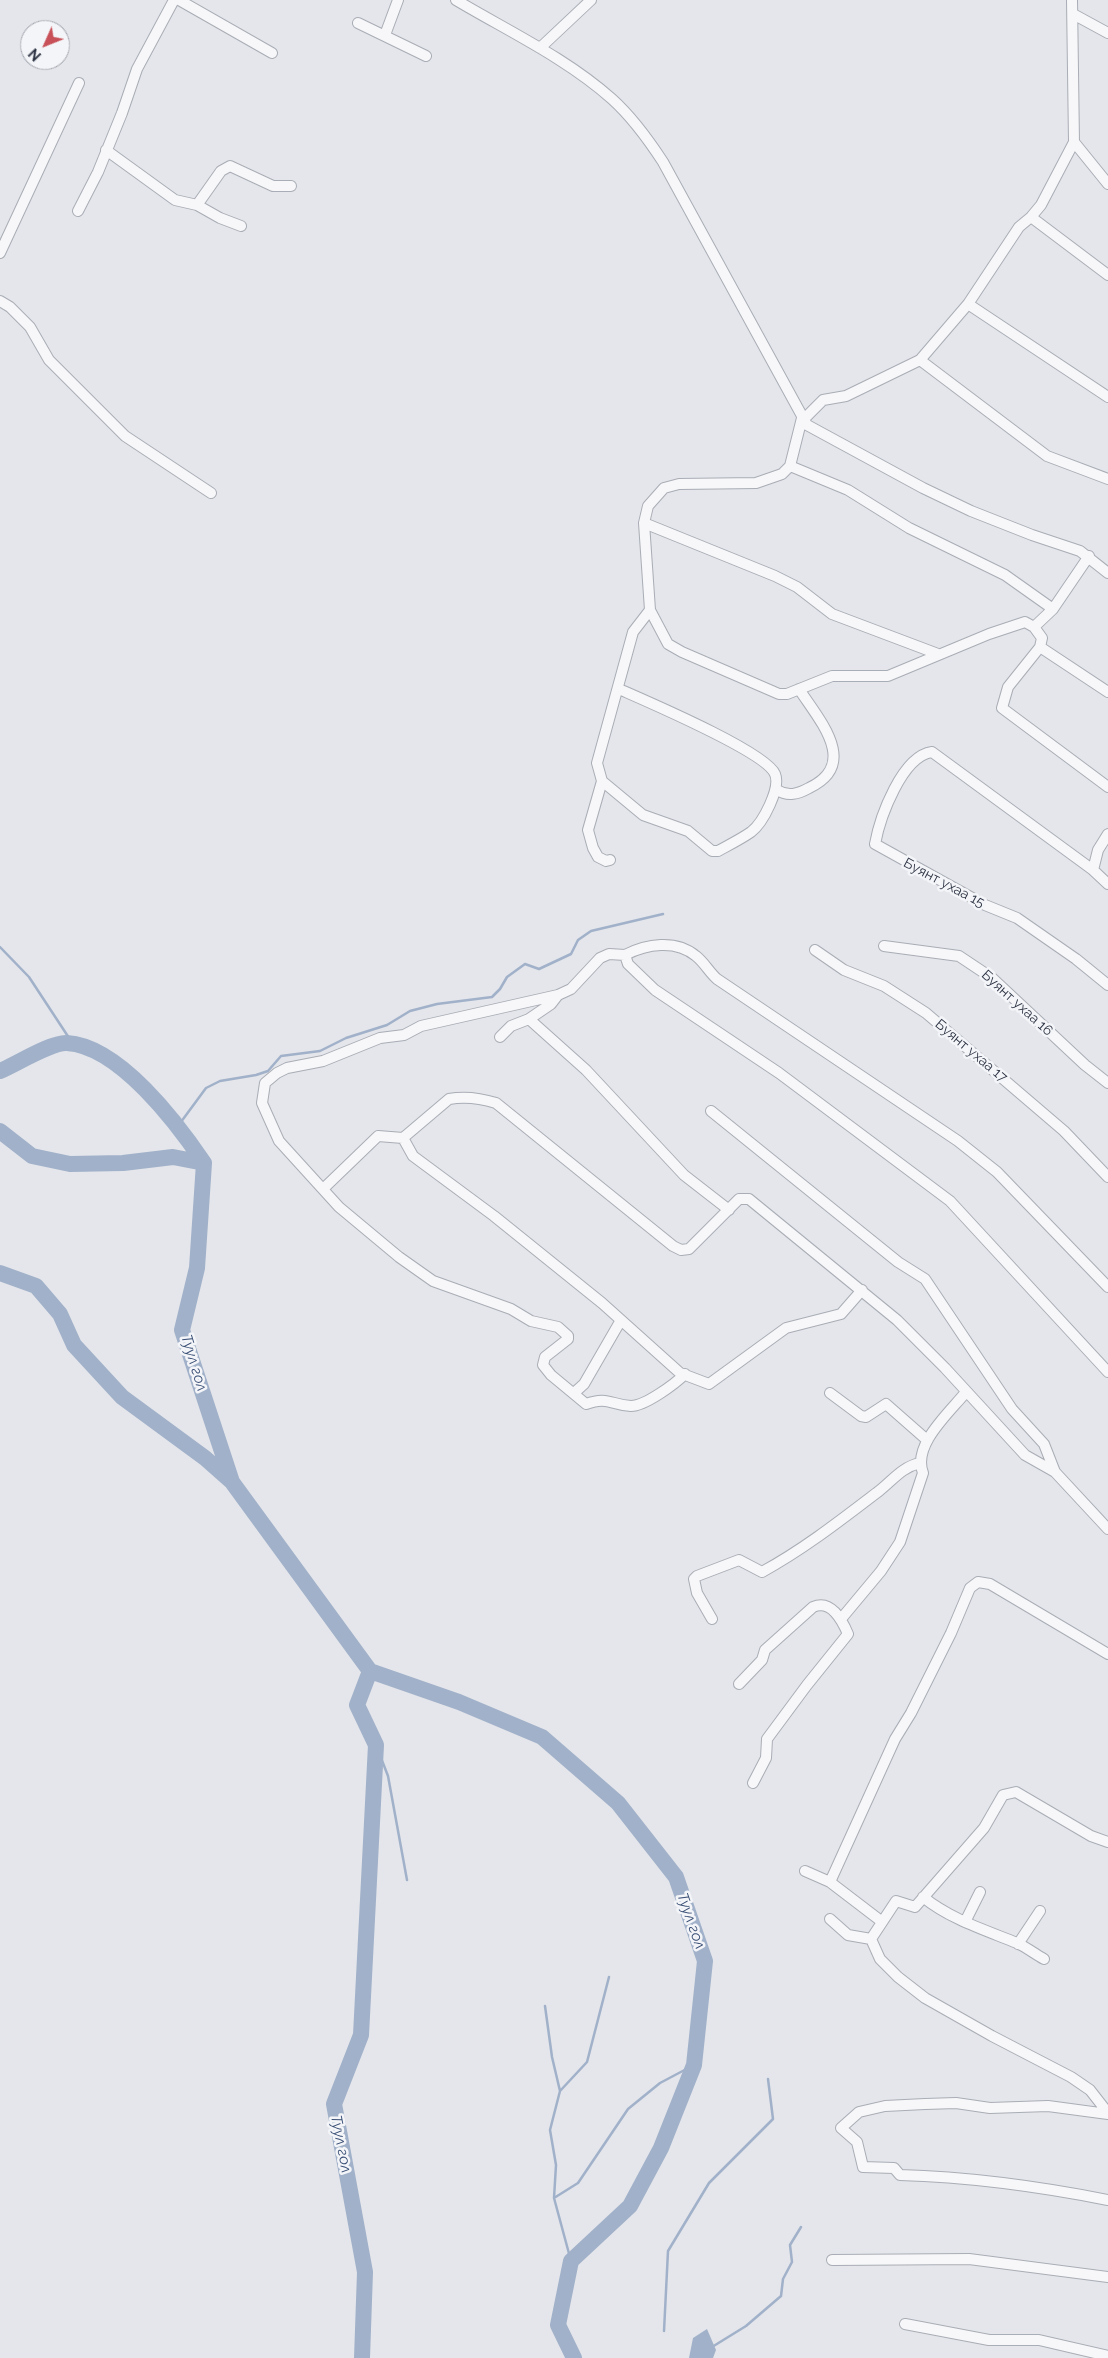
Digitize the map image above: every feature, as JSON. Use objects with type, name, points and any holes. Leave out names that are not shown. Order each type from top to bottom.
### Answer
[{"type":"street","points":[[78,212],[98,172],[122,113],[137,69],[174,0]]},
{"type":"street","points":[[179,0],[272,53]]},
{"type":"street","points":[[385,35],[398,0]]},
{"type":"street","points":[[456,0],[540,48],[611,98],[648,139],[663,162],[807,425],[923,488],[972,511],[1088,556],[1108,573]]},
{"type":"street","points":[[540,48],[591,0]]},
{"type":"street","points":[[802,418],[806,417],[823,400],[846,396],[920,360],[968,304],[1019,227],[1032,217],[1057,179],[1074,142],[1072,0]]},
{"type":"street","points":[[1073,14],[1108,33]]},
{"type":"street","points":[[358,23],[426,56]]},
{"type":"street","points":[[0,253],[79,83]]},
{"type":"street","points":[[1074,142],[1108,184]]},
{"type":"street","points":[[106,150],[175,200],[196,205],[220,218],[241,226]]},
{"type":"street","points":[[196,205],[221,171],[230,166],[273,186],[291,186]]},
{"type":"street","points":[[1032,217],[1108,274]]},
{"type":"street","points":[[0,301],[10,307],[30,327],[49,360],[125,436],[211,493]]},
{"type":"street","points":[[968,304],[1108,397]]},
{"type":"street","points":[[920,360],[1047,456],[1108,479]]},
{"type":"street","points":[[802,418],[790,466],[782,474],[756,483],[679,484],[664,488],[648,506],[644,523],[650,610],[668,644],[682,652],[779,694],[787,694],[832,676],[888,676],[938,654],[1025,622],[1034,627],[1042,638],[1040,647],[1008,687],[1002,708],[1108,787]]},
{"type":"street","points":[[790,466],[848,490],[909,528],[1005,575],[1053,609]]},
{"type":"street","points":[[644,523],[775,576],[797,587],[832,614],[938,654]]},
{"type":"street","points":[[1034,627],[1053,609],[1088,556]]},
{"type":"street","points":[[619,689],[703,727],[765,762],[776,775],[777,790],[761,822],[752,831],[718,851],[712,851],[688,831],[644,815],[602,781],[596,763],[605,728],[619,689],[634,632],[650,610]]},
{"type":"street","points":[[1040,647],[1108,692]]},
{"type":"street","points":[[777,790],[788,794],[798,794],[810,788],[822,781],[829,773],[835,757],[831,741],[799,689]]},
{"type":"street","name":"Буянт ухаа 15","points":[[1093,870],[932,752],[923,753],[900,778],[884,811],[875,844],[985,905],[1017,918],[1076,959],[1108,986]]},
{"type":"street","points":[[602,781],[588,830],[592,848],[598,857],[606,861],[610,860]]},
{"type":"street","points":[[1108,834],[1098,850],[1093,870],[1108,884]]},
{"type":"street","points":[[685,1374],[678,1382],[639,1405],[630,1406],[599,1399],[586,1404],[551,1375],[544,1365],[545,1356],[568,1339],[568,1336],[558,1327],[531,1321],[511,1309],[433,1281],[399,1258],[339,1207],[279,1141],[262,1103],[265,1083],[277,1073],[288,1068],[323,1061],[380,1038],[404,1035],[421,1026],[558,995],[571,989],[600,958],[609,954],[625,955],[635,950],[665,944],[682,947],[696,956],[718,979],[958,1141],[997,1172],[1108,1287]]},
{"type":"street","name":"Буянт ухаа 16","points":[[884,946],[960,956],[992,978],[1085,1065],[1108,1083]]},
{"type":"street","name":"Буянт ухаа 17","points":[[815,950],[844,970],[884,986],[926,1013],[1064,1131],[1108,1178]]},
{"type":"street","points":[[625,955],[628,964],[655,990],[779,1073],[950,1201],[1108,1372]]},
{"type":"street","points":[[500,1037],[511,1026],[529,1019],[551,1004],[558,995]]},
{"type":"street","points":[[529,1019],[586,1070],[684,1175],[728,1210]]},
{"type":"street","points":[[323,1189],[378,1136],[403,1138],[449,1099],[458,1097],[496,1103],[673,1246],[681,1250],[689,1249],[739,1199],[749,1199],[897,1320],[945,1368],[1025,1455],[1055,1472],[1108,1528]]},
{"type":"street","points":[[711,1110],[898,1262],[925,1279],[1012,1409],[1044,1444],[1055,1472]]},
{"type":"street","points":[[403,1138],[413,1156],[494,1216],[621,1320],[680,1373],[709,1384],[786,1328],[841,1314],[862,1290]]},
{"type":"street","points":[[574,1393],[584,1384],[621,1320]]},
{"type":"street","points":[[841,1619],[881,1571],[900,1542],[923,1473],[920,1462],[926,1440],[966,1392]]},
{"type":"street","points":[[830,1393],[861,1416],[866,1417],[886,1404],[926,1440]]},
{"type":"street","points":[[712,1619],[694,1586],[694,1579],[697,1576],[739,1560],[762,1572],[794,1554],[880,1490],[907,1466],[920,1462]]},
{"type":"street","points":[[830,1882],[895,1738],[911,1713],[951,1633],[970,1588],[978,1582],[990,1584],[1108,1654]]},
{"type":"street","points":[[739,1684],[762,1660],[765,1650],[813,1607],[819,1604],[827,1606],[841,1619],[848,1634],[807,1684],[767,1739],[766,1758],[753,1783]]},
{"type":"street","points":[[871,1939],[881,1921],[896,1901],[915,1906],[984,1828],[1003,1795],[1016,1792],[1091,1836],[1108,1842]]},
{"type":"street","points":[[805,1871],[830,1882],[881,1921]]},
{"type":"street","points":[[965,1922],[980,1892]]},
{"type":"street","points":[[923,1897],[936,1908],[1018,1944],[1044,1959]]},
{"type":"street","points":[[1018,1944],[1040,1912]]},
{"type":"street","points":[[830,1919],[848,1934],[871,1939]]},
{"type":"street","points":[[871,1939],[880,1958],[898,1978],[925,1998],[992,2036],[1071,2077],[1090,2090],[1108,2113]]},
{"type":"street","points":[[1108,2113],[1048,2106],[990,2108],[956,2103],[885,2106],[859,2112],[841,2128],[857,2142],[863,2167],[894,2168],[900,2175],[954,2176],[976,2180],[996,2180],[1108,2200]]},
{"type":"street","points":[[832,2260],[969,2258],[1063,2269],[1108,2277]]},
{"type":"street","points":[[905,2324],[989,2340],[1039,2340],[1108,2356]]},
{"type":"water","points":[[707,2329],[716,2350],[713,2358],[689,2358],[693,2338]]},
{"type":"waterway","points":[[178,1126],[206,1088],[220,1081],[268,1071],[281,1056],[320,1051],[346,1038],[387,1025],[410,1011],[437,1004],[492,997],[500,989],[507,977],[525,964],[539,969],[571,954],[578,940],[591,931],[663,914]]},
{"type":"waterway","points":[[0,947],[29,977],[73,1044]]},
{"type":"waterway","points":[[0,1071],[52,1046],[67,1043],[87,1047],[107,1057],[145,1089],[179,1128],[204,1163]]},
{"type":"waterway","name":"Туул гол","points":[[0,1131],[32,1156],[70,1164],[123,1163],[173,1157],[204,1163],[197,1268],[182,1330],[232,1482],[370,1671],[459,1702],[542,1737],[618,1803],[676,1877],[705,1961],[694,2065],[661,2148],[630,2206],[571,2261],[558,2325],[574,2358]]},
{"type":"waterway","points":[[0,1273],[36,1286],[60,1314],[74,1345],[122,1397],[205,1458],[231,1481]]},
{"type":"waterway","name":"Туул гол","points":[[362,2358],[365,2272],[334,2104],[361,2035],[376,1745],[357,1705],[370,1671]]},
{"type":"waterway","points":[[376,1745],[388,1776],[407,1880]]},
{"type":"waterway","points":[[560,2091],[587,2062],[609,1977]]},
{"type":"waterway","points":[[545,2006],[552,2057],[560,2091],[550,2130],[556,2165],[554,2198]]},
{"type":"waterway","points":[[571,2261],[554,2198],[578,2183],[628,2109],[660,2083],[694,2065]]},
{"type":"waterway","points":[[664,2331],[668,2251],[709,2183],[773,2119],[768,2079]]},
{"type":"waterway","points":[[712,2347],[746,2326],[781,2296],[783,2279],[792,2262],[790,2245],[801,2227]]}]
